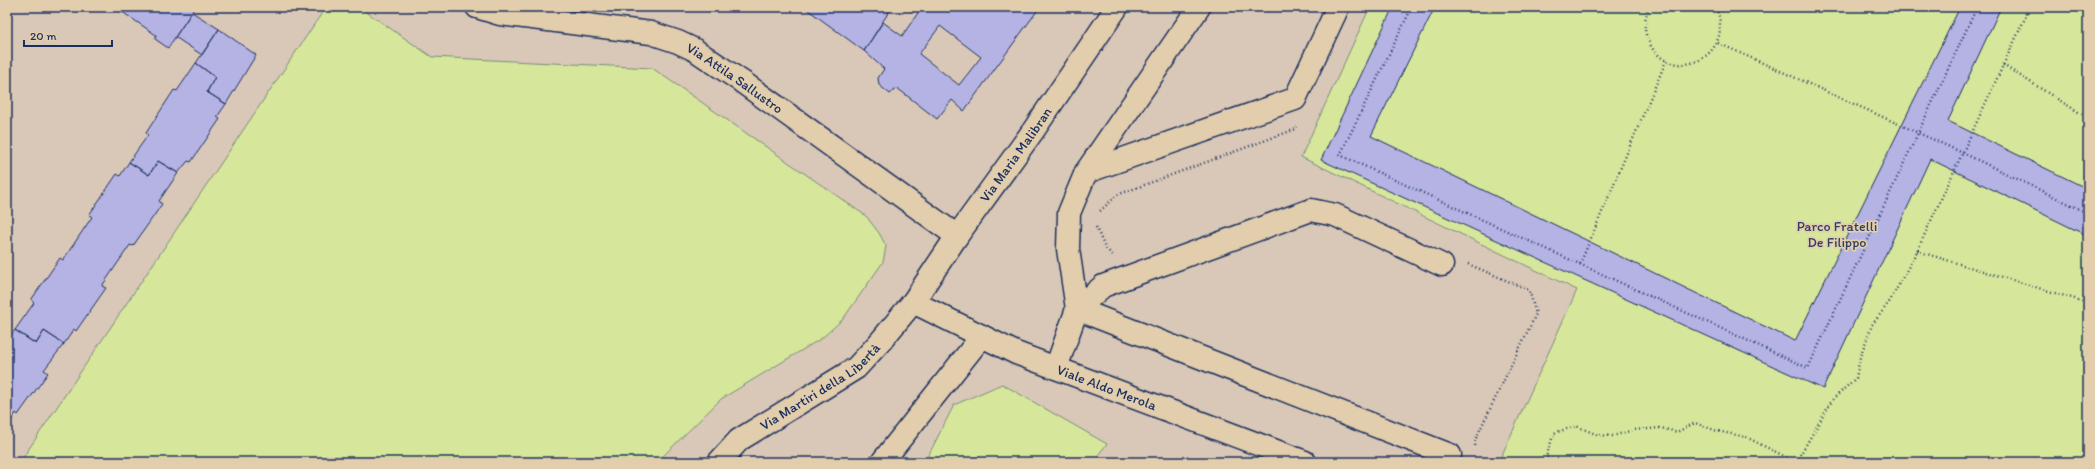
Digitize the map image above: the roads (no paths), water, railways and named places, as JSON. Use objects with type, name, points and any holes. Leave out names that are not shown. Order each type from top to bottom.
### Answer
[{"type":"street","name":"Via Attila Sallustro","points":[[477,7],[500,14],[651,33],[678,42],[695,50],[741,81],[957,236]]},
{"type":"street","name":"Via Maria Malibran","points":[[914,302],[957,236],[1033,131],[1117,7]]},
{"type":"street","points":[[1056,368],[1077,309],[1068,249],[1070,213],[1086,172],[1199,7]]},
{"type":"street","points":[[1086,172],[1295,100],[1338,7]]},
{"type":"street","points":[[1077,309],[1103,286],[1311,210],[1335,215],[1442,265]]},
{"type":"street","name":"Viale Aldo Merola","points":[[914,302],[1016,353],[1305,462]]},
{"type":"street","name":"Via Martiri della Libertà","points":[[718,462],[739,440],[856,368],[914,302]]},
{"type":"street","points":[[1077,309],[1450,456]]},
{"type":"street","points":[[882,462],[982,336]]},
{"type":"park label","name":"Parco Fratelli De Filippo","points":[[1837,234]]}]
